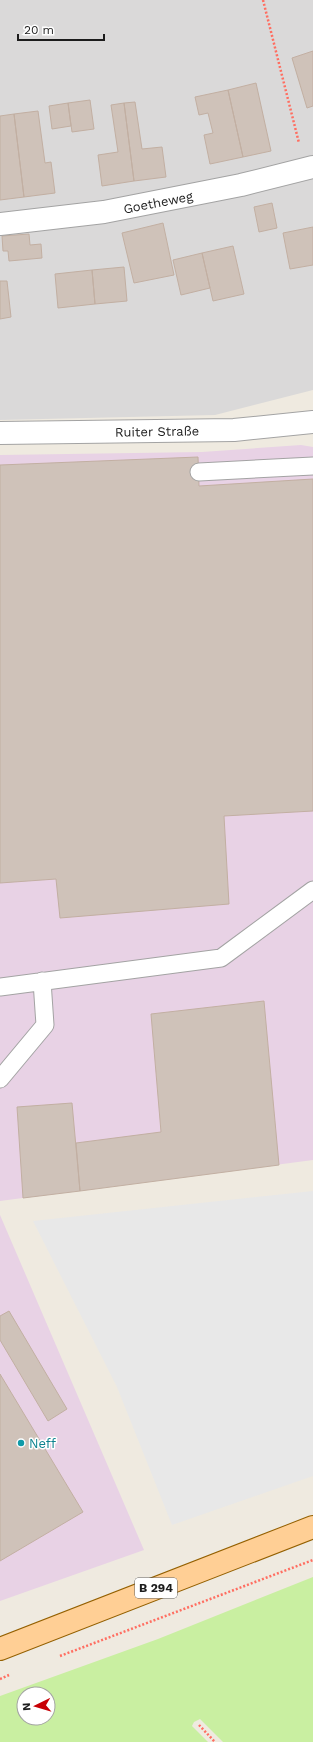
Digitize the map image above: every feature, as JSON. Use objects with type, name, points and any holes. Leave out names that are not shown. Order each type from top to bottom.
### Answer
[{"type":"main road","name":"B 294","points":[[0,1649],[313,1527]]},
{"type":"street","name":"Goetheweg","points":[[0,224],[104,212],[241,185],[310,168]]},
{"type":"street","name":"Ruiter Straße","points":[[0,433],[234,430],[313,422]]},
{"type":"lane","points":[[199,472],[313,466]]},
{"type":"lane","points":[[0,987],[221,958],[313,890]]},
{"type":"lane","points":[[0,1079],[45,1025],[42,981]]},
{"type":"path","points":[[262,0],[310,168]]},
{"type":"path","points":[[60,1656],[313,1560]]},
{"type":"path","points":[[0,1678],[15,1673]]},
{"type":"path","points":[[199,1725],[215,1742]]},
{"type":"shaded area","points":[[0,0],[313,0],[313,390],[215,415],[0,420]]},
{"type":"shaded area","points":[[301,445],[313,447],[313,1160],[0,1201],[0,455],[202,452]]},
{"type":"shaded area","points":[[313,1191],[313,1476],[172,1525],[117,1387],[33,1221]]},
{"type":"shaded area","points":[[0,1215],[144,1550],[0,1601]]},
{"type":"green space","points":[[313,1577],[313,1742],[223,1742],[200,1719],[194,1722],[192,1726],[208,1742],[0,1742],[0,1696],[16,1690],[16,1726],[56,1726],[56,1686],[28,1686],[158,1639]]},
{"type":"building","points":[[313,51],[313,106],[307,108],[292,58]]},
{"type":"building","points":[[256,83],[271,151],[243,157],[228,90]]},
{"type":"building","points":[[228,90],[243,157],[210,164],[204,135],[213,133],[208,113],[199,115],[195,97]]},
{"type":"building","points":[[90,100],[94,129],[72,132],[68,103]]},
{"type":"building","points":[[135,102],[142,149],[162,147],[166,177],[134,181],[124,103]]},
{"type":"building","points":[[68,103],[71,126],[52,129],[49,106]]},
{"type":"building","points":[[124,103],[134,181],[102,186],[98,155],[118,152],[111,105]]},
{"type":"building","points":[[38,111],[45,163],[51,162],[55,193],[24,197],[14,114]]},
{"type":"building","points":[[14,114],[24,197],[0,200],[0,116]]},
{"type":"building","points":[[272,203],[277,228],[259,232],[254,207]]},
{"type":"building","points":[[163,223],[174,275],[134,283],[122,233]]},
{"type":"building","points":[[313,227],[313,265],[290,269],[283,233]]},
{"type":"building","points":[[29,234],[30,245],[41,244],[42,258],[9,261],[8,251],[3,251],[2,236]]},
{"type":"building","points":[[233,246],[244,294],[213,301],[202,253]]},
{"type":"building","points":[[202,253],[210,288],[181,295],[173,260]]},
{"type":"building","points":[[124,267],[127,301],[95,304],[92,270]]},
{"type":"building","points":[[92,270],[95,304],[58,308],[55,274]]},
{"type":"building","points":[[0,281],[7,281],[11,317],[0,319]]},
{"type":"building","points":[[198,457],[199,486],[313,479],[313,811],[224,816],[229,904],[60,918],[56,879],[0,883],[0,465]]},
{"type":"building","points":[[264,1001],[279,1165],[80,1191],[76,1143],[161,1132],[151,1014]]},
{"type":"building","points":[[72,1103],[80,1191],[23,1198],[17,1107]]},
{"type":"building","points":[[9,1311],[67,1409],[48,1421],[0,1340],[0,1316]]},
{"type":"building","name":"Neff","points":[[0,1374],[83,1512],[0,1561]]},
{"type":"place","name":"Neff","points":[[21,1443]]}]
